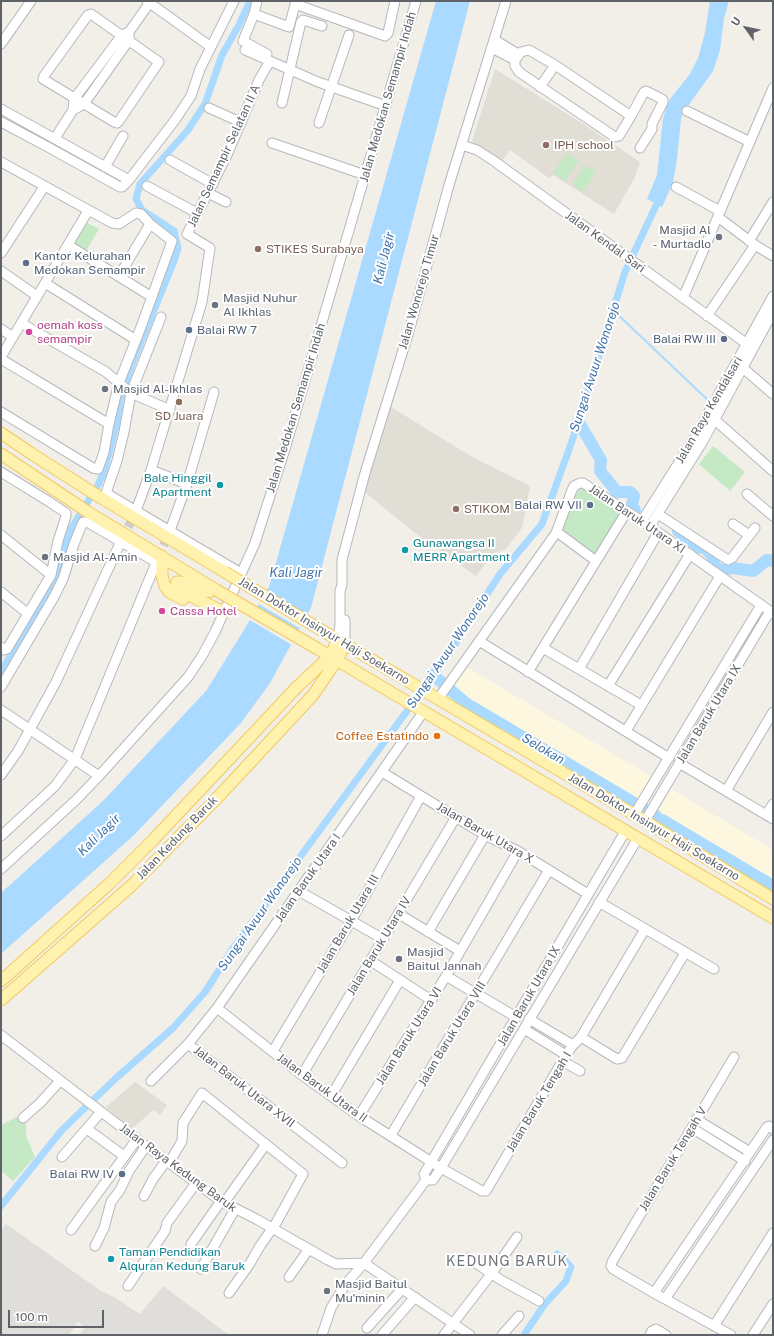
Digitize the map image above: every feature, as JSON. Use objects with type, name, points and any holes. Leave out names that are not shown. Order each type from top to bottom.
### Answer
[{"type":"main road","name":"Jalan Doktor Insinyur Haji Soekarno","points":[[1,433],[86,488],[102,494],[225,572],[415,686],[650,812],[773,899]]},
{"type":"main road","name":"Jalan Doktor Insinyur Haji Soekarno","points":[[1,454],[158,559],[215,589],[422,709],[773,918]]},
{"type":"main road","points":[[158,559],[165,586],[169,592],[222,615]]},
{"type":"main road","points":[[215,589],[212,591],[203,592],[181,582],[177,582],[176,585],[180,591],[222,615]]},
{"type":"main road","points":[[333,658],[341,642]]},
{"type":"main road","name":"Jalan Kedung Baruk","points":[[2,980],[109,884],[154,839],[297,687],[333,658]]},
{"type":"main road","name":"Jalan Kedung Baruk","points":[[1,1000],[120,895],[219,796],[313,695],[333,658]]},
{"type":"main road","points":[[109,884],[120,895]]},
{"type":"main road","points":[[2,980],[12,990]]},
{"type":"street","points":[[1,44],[31,1]]},
{"type":"street","points":[[1,122],[122,187],[130,180],[176,120],[191,96],[200,69],[234,1]]},
{"type":"street","points":[[257,1],[254,14],[243,42],[291,71],[331,88],[386,106]]},
{"type":"street","points":[[254,14],[290,27],[296,2],[385,36],[388,33],[395,1]]},
{"type":"street","name":"Jalan Medokan Semampir Indah","points":[[1,868],[77,799],[99,776],[195,668],[215,632],[255,543],[282,458],[416,1]]},
{"type":"street","name":"Jalan Wonorejo Timur","points":[[341,642],[340,592],[342,585],[342,560],[364,473],[408,331],[506,1]]},
{"type":"street","points":[[73,110],[84,104],[149,2],[211,47]]},
{"type":"street","points":[[88,15],[94,15],[127,36],[159,62],[120,121],[117,123],[74,99],[43,79],[88,15]]},
{"type":"street","points":[[282,103],[302,21],[303,20],[322,26]]},
{"type":"street","points":[[319,123],[349,35]]},
{"type":"street","points":[[56,138],[73,110],[74,99],[127,36]]},
{"type":"street","points":[[494,44],[517,57]]},
{"type":"street","points":[[245,50],[272,60]]},
{"type":"street","points":[[631,116],[555,65],[529,50],[525,50],[517,57],[515,66],[517,71],[615,137],[619,136],[631,116],[646,91],[662,100],[652,124],[651,132],[640,148]]},
{"type":"street","name":"Jalan Semampir Selatan II A","points":[[136,514],[170,410],[202,302],[211,251],[208,246],[187,234],[227,155],[259,80],[272,60]]},
{"type":"street","points":[[540,87],[555,65]]},
{"type":"street","points":[[683,298],[773,88]]},
{"type":"street","points":[[208,108],[240,122]]},
{"type":"street","points":[[1,110],[56,138],[130,180]]},
{"type":"street","points":[[687,111],[750,142]]},
{"type":"street","points":[[105,167],[123,136]]},
{"type":"street","points":[[272,143],[365,176]]},
{"type":"street","name":"Jalan Kendal Sari","points":[[462,145],[477,150],[494,161],[747,344]]},
{"type":"street","points":[[170,160],[213,184]]},
{"type":"street","points":[[1,412],[97,470],[104,452],[109,424],[120,384],[172,241],[150,224],[144,216],[139,213],[132,215],[116,225],[3,167]]},
{"type":"street","points":[[147,186],[198,213]]},
{"type":"street","points":[[1,253],[44,187]]},
{"type":"street","points":[[676,187],[719,214],[752,243],[773,256]]},
{"type":"street","points":[[208,193],[226,202]]},
{"type":"street","points":[[707,316],[752,243],[773,202]]},
{"type":"street","points":[[88,211],[1,358],[109,424]]},
{"type":"street","points":[[119,276],[150,224]]},
{"type":"street","points":[[68,245],[152,297]]},
{"type":"street","points":[[1,271],[37,296]]},
{"type":"street","points":[[45,283],[136,340]]},
{"type":"street","name":"Jalan Raya Kendalsari","points":[[650,526],[699,439],[710,410],[773,296]]},
{"type":"street","name":"Jalan Raya Kendalsari","points":[[642,521],[699,439],[715,420],[773,312]]},
{"type":"street","points":[[161,317],[130,392],[124,432],[117,461],[102,494],[108,494],[136,514],[169,534],[241,573]]},
{"type":"street","points":[[21,323],[106,372],[130,392],[170,410]]},
{"type":"street","points":[[1,329],[13,337]]},
{"type":"street","points":[[743,368],[773,394]]},
{"type":"street","points":[[169,534],[187,484],[214,392]]},
{"type":"street","points":[[715,420],[773,471]]},
{"type":"street","points":[[151,470],[187,484]]},
{"type":"street","points":[[1,472],[66,513],[51,575],[6,649],[3,648]]},
{"type":"street","name":"Jalan Baruk Utara XI","points":[[436,696],[447,686],[557,532],[572,490],[574,486],[580,483],[583,483],[650,526],[772,613]]},
{"type":"street","points":[[747,494],[773,516]]},
{"type":"street","points":[[528,672],[627,511]]},
{"type":"street","points":[[658,514],[728,560],[732,558],[752,531],[733,524]]},
{"type":"street","points":[[1,687],[54,597],[63,579],[73,544],[85,521],[158,559],[74,759],[55,786],[1,836]]},
{"type":"street","points":[[557,532],[596,561]]},
{"type":"street","points":[[579,669],[658,533]]},
{"type":"street","points":[[1,536],[51,575]]},
{"type":"street","points":[[1,775],[18,751],[56,682],[121,540]]},
{"type":"street","points":[[59,541],[73,544]]},
{"type":"street","points":[[608,686],[690,554]]},
{"type":"street","points":[[626,731],[720,576]]},
{"type":"street","points":[[1,592],[27,613]]},
{"type":"street","name":"Jalan Baruk Utara IX","points":[[640,806],[761,605]]},
{"type":"street","name":"Jalan Baruk Utara IX","points":[[650,812],[772,613]]},
{"type":"street","name":"Jalan Baruk Utara IX","points":[[479,641],[669,758]]},
{"type":"street","points":[[543,648],[641,705]]},
{"type":"street","name":"Jalan Baruk Utara I","points":[[188,1044],[217,1008],[300,891],[382,772],[422,709]]},
{"type":"street","points":[[1,710],[99,776]]},
{"type":"street","points":[[726,791],[773,712]]},
{"type":"street","points":[[679,763],[770,817],[773,804]]},
{"type":"street","name":"Jalan Baruk Utara X","points":[[382,772],[485,835],[518,852],[588,894]]},
{"type":"street","name":"Jalan Baruk Utara III","points":[[272,1051],[351,921],[421,796]]},
{"type":"street","points":[[640,806],[650,812]]},
{"type":"street","name":"Jalan Baruk Utara IV","points":[[302,1075],[456,817]]},
{"type":"street","name":"Jalan Baruk Utara IX","points":[[626,830],[424,1174],[426,1180],[433,1180],[441,1168],[638,838]]},
{"type":"street","points":[[428,932],[485,835]]},
{"type":"street","name":"Jalan Baruk Utara VI","points":[[359,1116],[446,976],[518,852]]},
{"type":"street","name":"Jalan Baruk Utara VIII","points":[[391,1135],[549,870]]},
{"type":"street","points":[[300,891],[384,939]]},
{"type":"street","points":[[599,902],[714,969]]},
{"type":"street","points":[[399,914],[460,951]]},
{"type":"street","name":"Jalan Baruk Tengah I","points":[[441,1168],[482,1191],[486,1191],[564,1058],[581,1037],[645,929]]},
{"type":"street","points":[[581,1037],[617,1059],[622,1058],[685,953]]},
{"type":"street","points":[[371,961],[431,1000]]},
{"type":"street","points":[[446,976],[516,1017]]},
{"type":"street","points":[[332,1096],[400,980]]},
{"type":"street","points":[[524,1004],[534,1011]]},
{"type":"street","name":"Jalan Baruk Utara II","points":[[217,1008],[302,1075],[359,1116],[441,1168]]},
{"type":"street","points":[[529,1019],[573,1045]]},
{"type":"street","points":[[509,1030],[522,1033],[564,1058],[580,1071]]},
{"type":"street","name":"Jalan Raya Kedung Baruk","points":[[1,1035],[222,1202],[336,1264],[364,1263]]},
{"type":"street","name":"Jalan Baruk Utara XVII","points":[[151,1081],[188,1044],[342,1163]]},
{"type":"street","name":"Jalan Baruk Tengah V","points":[[654,1293],[613,1269],[611,1266],[612,1262],[734,1057]]},
{"type":"street","points":[[23,1118],[40,1103],[60,1081]]},
{"type":"street","points":[[144,1196],[152,1179],[168,1162],[182,1141],[183,1123],[201,1094],[203,1094],[303,1174],[249,1265],[229,1293]]},
{"type":"street","points":[[62,1157],[87,1129],[100,1111]]},
{"type":"street","points":[[694,1124],[750,1152]]},
{"type":"street","points":[[694,1124],[745,1160]]},
{"type":"street","points":[[731,1335],[654,1293],[750,1152],[771,1128]]},
{"type":"street","points":[[87,1129],[124,1156]]},
{"type":"street","points":[[71,1230],[137,1139]]},
{"type":"street","points":[[665,1299],[773,1140]]},
{"type":"street","points":[[191,1244],[266,1144]]},
{"type":"street","points":[[95,1246],[104,1228],[111,1202],[120,1190],[129,1171],[146,1146]]},
{"type":"street","points":[[322,1335],[331,1308],[345,1285],[364,1263],[426,1180]]},
{"type":"street","points":[[128,1286],[165,1231],[167,1223],[196,1183]]},
{"type":"street","points":[[201,1269],[235,1209]]},
{"type":"street","points":[[714,1326],[773,1233]]},
{"type":"street","points":[[444,1335],[492,1273],[517,1237]]},
{"type":"street","points":[[289,1278],[309,1249]]},
{"type":"street","points":[[468,1258],[501,1280],[539,1301]]},
{"type":"street","points":[[364,1263],[403,1288],[470,1335]]},
{"type":"street","points":[[367,1328],[403,1288]]},
{"type":"street","points":[[382,1335],[415,1297]]},
{"type":"street","points":[[753,1335],[773,1304]]},
{"type":"street","points":[[502,1335],[519,1316]]},
{"type":"street","points":[[653,1332],[666,1335]]},
{"type":"shaded area","name":"IPH school","points":[[495,69],[585,125],[640,162],[635,177],[614,214],[553,175],[549,178],[510,150],[501,163],[472,141]]},
{"type":"shaded area","name":"STIKOM","points":[[391,407],[469,455],[530,486],[522,528],[506,549],[494,553],[476,576],[419,536],[362,490]]},
{"type":"shaded area","points":[[465,666],[657,780],[641,805],[631,807],[445,695]]},
{"type":"shaded area","points":[[671,789],[773,850],[773,887],[654,817]]},
{"type":"shaded area","points":[[135,1082],[167,1105],[160,1115],[153,1110],[131,1130],[106,1107]]},
{"type":"shaded area","points":[[6,1224],[101,1291],[114,1297],[140,1314],[163,1286],[229,1335],[79,1335],[85,1327],[78,1322],[69,1335],[1,1335],[1,1231]]},
{"type":"green space","points":[[567,153],[579,161],[565,181],[553,173]]},
{"type":"green space","points":[[585,165],[596,172],[583,192],[572,184]]},
{"type":"green space","points":[[85,222],[99,229],[86,251],[73,244]]},
{"type":"green space","points":[[713,446],[745,472],[730,491],[699,464]]},
{"type":"green space","points":[[581,486],[624,511],[595,559],[558,531]]},
{"type":"green space","points":[[17,1117],[26,1123],[26,1136],[35,1157],[13,1181],[1,1171],[1,1125]]},
{"type":"water","name":"Kali Jagir","points":[[436,1],[470,1],[311,608],[270,683],[241,723],[134,835],[1,954],[1,893],[103,801],[206,691],[269,587]]},
{"type":"water","points":[[710,1],[729,1],[724,18],[720,50],[713,71],[681,118],[673,183],[662,207],[647,199],[657,175],[663,119],[670,99],[690,74],[698,58],[705,33]]},
{"type":"pier","points":[[264,590],[308,616],[301,629],[257,603]]},
{"type":"pier","points":[[255,607],[299,633],[292,645],[248,619]]},
{"type":"waterway","points":[[1,671],[50,591],[72,527],[98,485],[104,472],[116,426],[121,396],[132,364],[178,248],[174,231],[142,210],[136,199],[140,184],[188,130],[205,104],[222,55],[239,25],[250,1]]},
{"type":"waterway","name":"Sungai Avuur Wonorejo","points":[[1,1206],[62,1130],[115,1079],[173,1028],[205,992],[234,947],[448,655],[500,574],[542,524],[571,444],[625,272],[660,197]]},
{"type":"waterway","points":[[613,310],[711,403]]},
{"type":"waterway","name":"Selokan","points":[[578,421],[601,460],[600,471],[617,492],[630,492],[634,496],[632,505],[635,510]]},
{"type":"waterway","name":"Selokan","points":[[678,531],[697,547],[704,548],[709,552],[713,558],[714,566],[720,570],[733,568],[753,571],[767,560],[773,561]]},
{"type":"waterway","name":"Selokan","points":[[433,675],[467,704],[656,816]]},
{"type":"waterway","name":"Selokan","points":[[662,820],[773,886]]},
{"type":"waterway","name":"Selokan","points":[[524,1335],[544,1305],[566,1281],[571,1267],[557,1254]]},
{"type":"tunnel","points":[[122,539],[134,516]]},
{"type":"tunnel","points":[[158,558],[168,536]]},
{"type":"place","name":"IPH school","points":[[546,145]]},
{"type":"place","name":"Masjid Al - Murtadlo","points":[[719,237]]},
{"type":"place","name":"STIKES Surabaya","points":[[258,249]]},
{"type":"place","name":"Kantor Kelurahan Medokan Semampir","points":[[26,263]]},
{"type":"place","name":"Masjid Nuhur Al Ikhlas","points":[[215,305]]},
{"type":"place","name":"Balai RW 7","points":[[189,330]]},
{"type":"place","name":"oemah koss semampir","points":[[29,332]]},
{"type":"place","name":"Balai RW III","points":[[724,339]]},
{"type":"place","name":"Masjid Al-Ikhlas","points":[[105,389]]},
{"type":"place","name":"SD Juara","points":[[179,402]]},
{"type":"place","name":"Bale Hinggil Apartment","points":[[220,485]]},
{"type":"place","name":"Balai RW VII","points":[[590,505]]},
{"type":"place","name":"STIKOM","points":[[456,509]]},
{"type":"place","name":"Gunawangsa II MERR Apartment","points":[[405,550]]},
{"type":"place","name":"Masjid Al-Amin","points":[[45,557]]},
{"type":"place","name":"Cassa Hotel","points":[[162,611]]},
{"type":"place","name":"Coffee Estatindo","points":[[437,736]]},
{"type":"place","name":"Masjid Baitul Jannah","points":[[399,959]]},
{"type":"place","name":"Balai RW IV","points":[[122,1174]]},
{"type":"place","name":"Taman Pendidikan Alquran Kedung Baruk","points":[[111,1259]]},
{"type":"place","name":"Masjid Baitul Mu'minin","points":[[327,1291]]},
{"type":"district","name":"KEDUNG BARUK","points":[[507,1262]]}]
